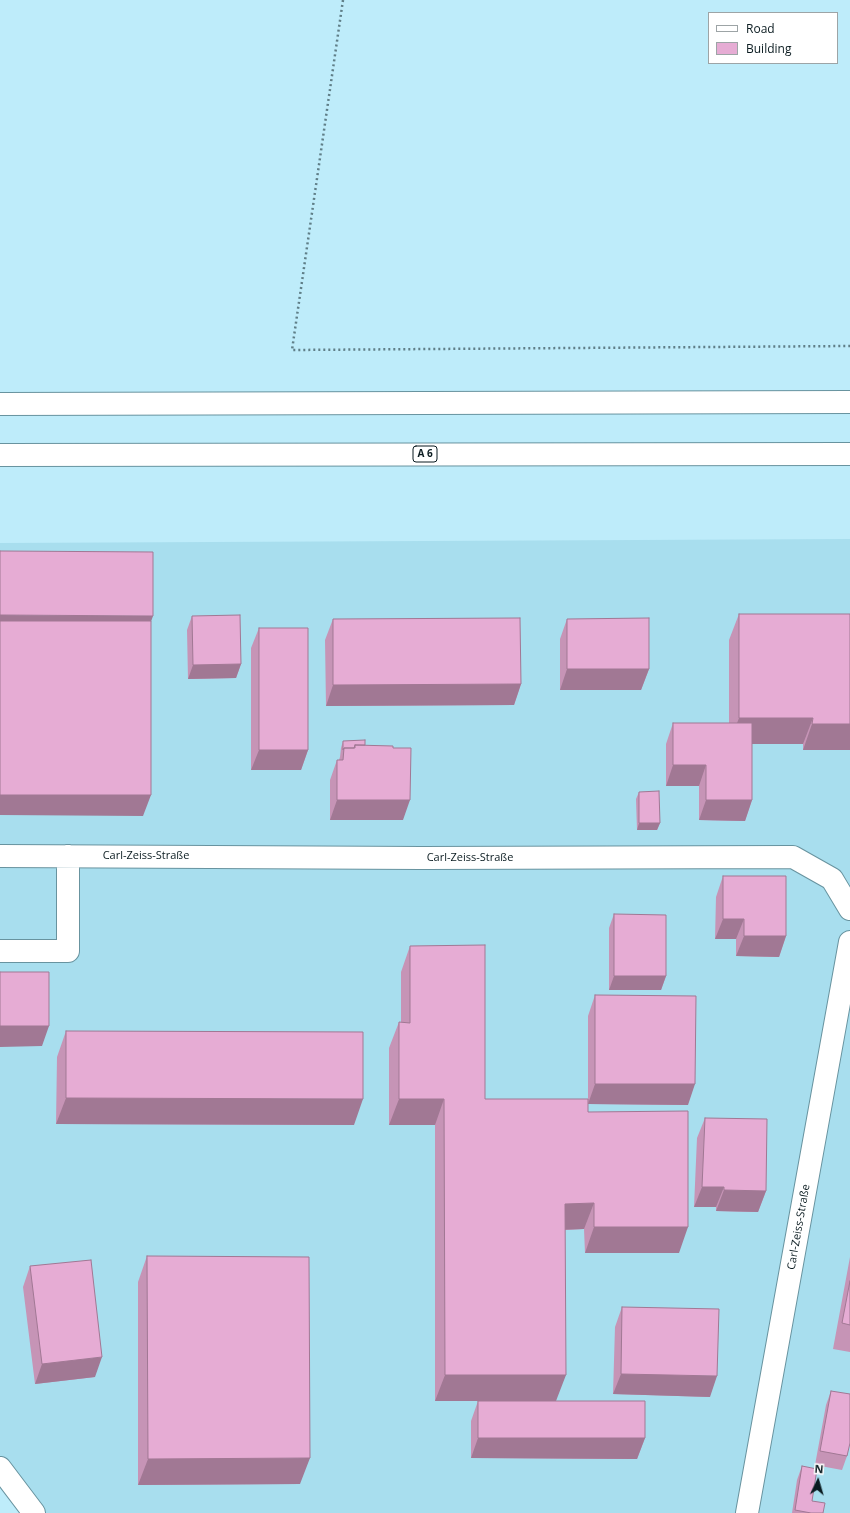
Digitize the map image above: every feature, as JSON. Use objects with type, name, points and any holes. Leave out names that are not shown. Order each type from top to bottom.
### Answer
[{"type":"main road","points":[[0,404],[850,402]]},
{"type":"main road","name":"A 6","points":[[0,455],[850,454]]},
{"type":"main road","name":"Carl-Zeiss-Straße","points":[[0,856],[422,858],[793,857],[832,879],[850,909]]},
{"type":"main road","points":[[0,951],[68,951],[68,856]]},
{"type":"main road","name":"Carl-Zeiss-Straße","points":[[747,1513],[850,942]]},
{"type":"main road","points":[[0,1468],[34,1513]]},
{"type":"path","points":[[343,0],[292,350],[850,346]]},
{"type":"shaded area","points":[[850,539],[850,1513],[23,1513],[0,1477],[0,543]]},
{"type":"building","points":[[0,551],[153,552],[153,616],[0,615]]},
{"type":"building","points":[[739,614],[850,614],[850,724],[812,724],[813,718],[739,718]]},
{"type":"building","points":[[240,615],[241,664],[193,665],[192,616]]},
{"type":"building","points":[[520,618],[521,684],[333,685],[333,619]]},
{"type":"building","points":[[649,618],[649,669],[567,669],[567,619]]},
{"type":"building","points":[[0,621],[151,621],[151,795],[0,795]]},
{"type":"building","points":[[259,628],[308,628],[308,750],[259,750]]},
{"type":"building","points":[[673,723],[752,723],[752,800],[706,800],[706,765],[673,765]]},
{"type":"building","points":[[365,740],[365,745],[355,745],[354,748],[344,748],[343,750],[343,741]]},
{"type":"building","points":[[355,745],[411,748],[410,800],[337,800],[337,760],[343,760],[344,748],[355,748]]},
{"type":"building","points":[[659,791],[660,823],[639,823],[639,792]]},
{"type":"building","points":[[723,876],[786,876],[786,936],[744,936],[744,919],[723,919]]},
{"type":"building","points":[[614,914],[666,915],[666,976],[614,976]]},
{"type":"building","points":[[485,945],[485,1099],[588,1099],[588,1112],[688,1111],[688,1227],[594,1227],[594,1203],[565,1204],[566,1375],[445,1375],[444,1099],[399,1099],[399,1022],[410,1023],[410,946]]},
{"type":"building","points":[[0,972],[49,972],[49,1026],[0,1026]]},
{"type":"building","points":[[595,995],[696,996],[695,1084],[595,1084]]},
{"type":"building","points":[[66,1031],[363,1032],[363,1099],[66,1098]]},
{"type":"building","points":[[705,1118],[767,1119],[766,1191],[724,1190],[724,1187],[702,1187]]},
{"type":"building","points":[[147,1256],[309,1257],[310,1458],[148,1459]]},
{"type":"building","points":[[91,1260],[102,1357],[42,1364],[30,1266]]},
{"type":"building","points":[[850,1281],[850,1325],[842,1323]]},
{"type":"building","points":[[622,1307],[719,1309],[717,1376],[621,1374]]},
{"type":"building","points":[[831,1391],[850,1394],[850,1443],[847,1456],[820,1451]]},
{"type":"building","points":[[478,1401],[645,1401],[645,1438],[478,1438]]},
{"type":"building","points":[[802,1466],[817,1469],[812,1501],[825,1503],[823,1513],[811,1513],[795,1510]]}]
